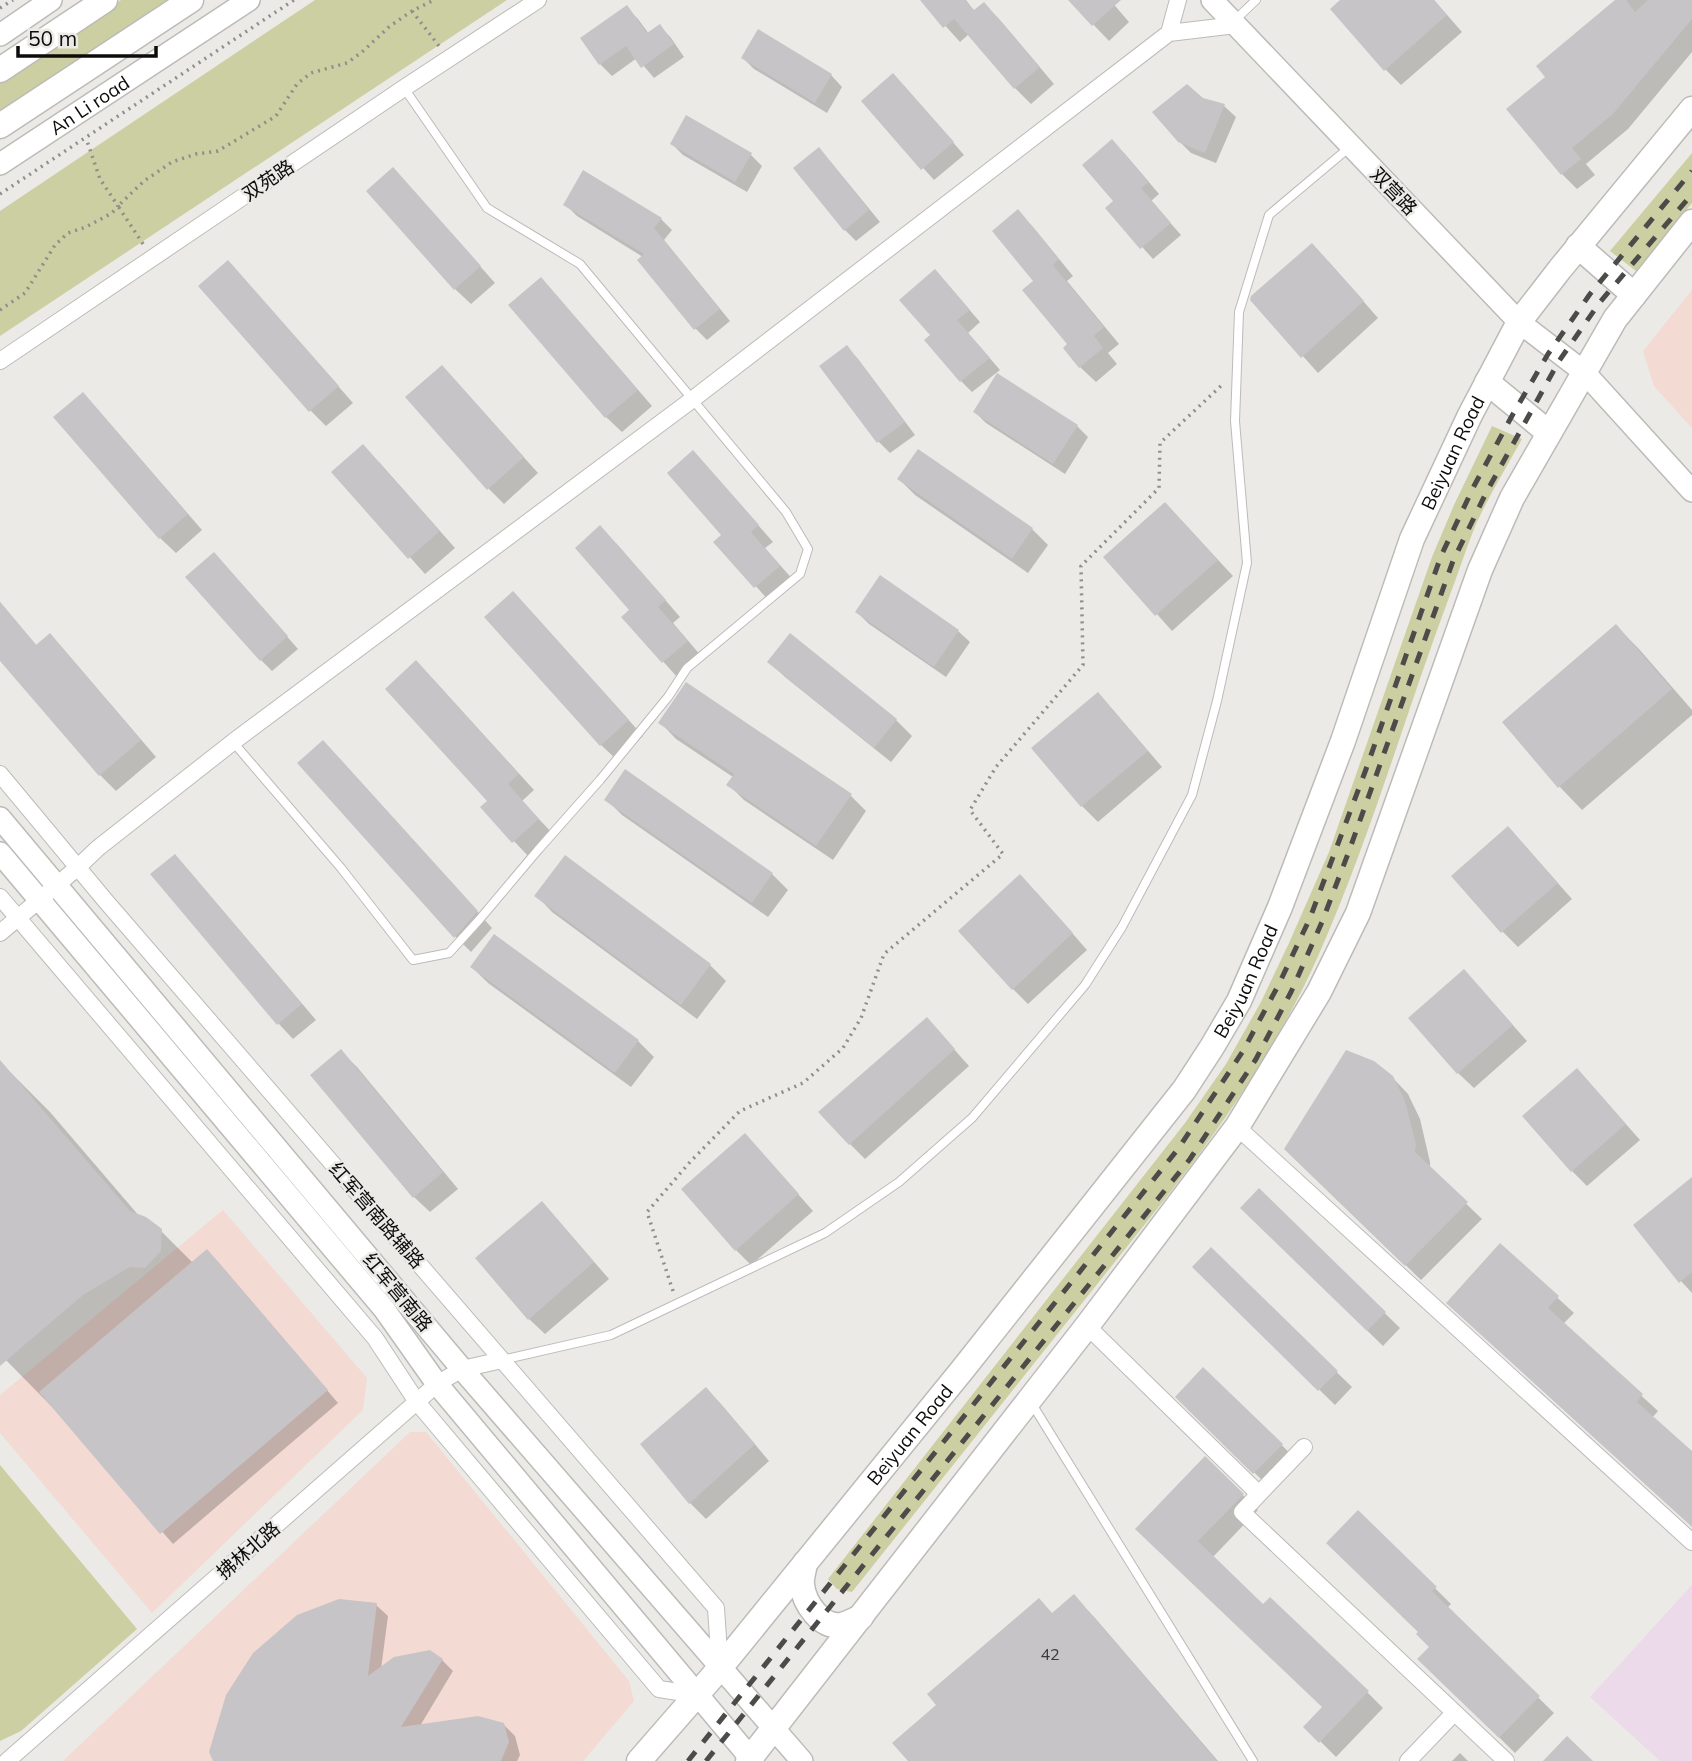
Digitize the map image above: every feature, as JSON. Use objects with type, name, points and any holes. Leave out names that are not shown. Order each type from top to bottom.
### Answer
[{"type":"main road","points":[[0,35],[51,0]]},
{"type":"main road","points":[[0,70],[105,0]]},
{"type":"main road","name":"An Li road","points":[[0,126],[191,0]]},
{"type":"main road","name":"An Li road","points":[[0,164],[249,0]]},
{"type":"main road","name":"双营路","points":[[1212,0],[1519,322],[1584,372],[1692,491]]},
{"type":"main road","name":"Beiyuan Road","points":[[639,1761],[698,1695],[971,1358],[1184,1090],[1212,1047],[1239,1001],[1280,907],[1339,754],[1412,539],[1470,415],[1519,322],[1578,246],[1692,109]]},
{"type":"main road","points":[[750,1760],[1087,1326],[1237,1126],[1319,992],[1359,913],[1480,570],[1512,498],[1615,319],[1692,222]]},
{"type":"main road","points":[[1578,246],[1634,295]]},
{"type":"main road","points":[[1487,382],[1549,433]]},
{"type":"main road","name":"红军营南路","points":[[0,818],[48,893],[384,1310],[438,1384],[750,1760]]},
{"type":"main road","name":"红军营南路","points":[[0,853],[48,893],[802,1761]]},
{"type":"main road","points":[[805,1563],[802,1584],[807,1602],[817,1615],[831,1625],[844,1625],[861,1617]]},
{"type":"main road","points":[[643,1629],[660,1623],[668,1607]]},
{"type":"street","name":"双苑路","points":[[0,361],[538,0]]},
{"type":"street","points":[[1169,33],[1178,0]]},
{"type":"street","points":[[0,933],[98,848],[233,743],[693,399],[1169,33],[1234,24]]},
{"type":"street","name":"红军营南路辅路","points":[[0,774],[716,1608],[720,1668]]},
{"type":"street","points":[[0,897],[375,1338],[417,1402],[659,1689],[698,1695]]},
{"type":"street","points":[[1237,1126],[1692,1542]]},
{"type":"street","points":[[1087,1326],[1259,1494]]},
{"type":"street","name":"拂林北路","points":[[7,1761],[438,1384],[462,1369],[502,1360]]},
{"type":"street","points":[[1304,1447],[1242,1512],[1506,1761]]},
{"type":"street","points":[[1408,1761],[1454,1713]]},
{"type":"lane","points":[[1234,24],[1256,0]]},
{"type":"lane","points":[[233,743],[341,868],[413,960],[449,953],[600,780],[668,697],[687,668],[800,574],[808,549],[786,512],[580,264],[487,208],[404,88]]},
{"type":"lane","points":[[502,1360],[611,1335],[825,1233],[899,1182],[972,1118],[1085,985],[1122,927],[1192,795],[1217,701],[1247,563],[1235,421],[1239,312],[1269,215],[1351,146]]},
{"type":"lane","points":[[1029,1398],[1253,1761]]},
{"type":"path","points":[[0,8],[13,0]]},
{"type":"path","points":[[0,194],[294,0]]},
{"type":"path","points":[[0,310],[25,293],[55,246],[68,233],[112,213],[144,181],[172,162],[219,151],[276,116],[297,84],[311,73],[347,63],[390,26],[434,0]]},
{"type":"path","points":[[412,11],[449,59]]},
{"type":"path","points":[[86,138],[100,179],[153,258]]},
{"type":"path","points":[[677,1303],[647,1212],[690,1162],[740,1111],[803,1083],[843,1048],[861,1018],[884,954],[1003,854],[970,810],[996,767],[1083,665],[1080,566],[1159,488],[1160,443],[1237,371]]},
{"type":"shaded area","points":[[1692,290],[1692,428],[1654,386],[1643,351]]},
{"type":"shaded area","points":[[223,1210],[367,1378],[363,1410],[152,1613],[0,1433],[0,1395]]},
{"type":"shaded area","points":[[410,1432],[426,1432],[629,1681],[634,1701],[583,1761],[63,1761]]},
{"type":"shaded area","points":[[1692,1585],[1692,1761],[1660,1761],[1590,1697]]},
{"type":"green space","points":[[121,0],[176,0],[0,118],[0,80]]},
{"type":"green space","points":[[315,0],[507,0],[0,336],[0,211]]},
{"type":"green space","points":[[1692,153],[1692,203],[1636,271],[1610,251]]},
{"type":"green space","points":[[1492,426],[1522,439],[1473,531],[1338,909],[1303,988],[1268,1053],[1206,1145],[1161,1204],[852,1592],[837,1589],[828,1579],[1185,1123],[1226,1064],[1261,1002],[1329,852],[1432,557]]},
{"type":"green space","points":[[0,1465],[137,1629],[21,1731],[0,1741]]},
{"type":"building","points":[[920,0],[965,0],[974,10],[984,2],[1040,67],[1014,89],[954,19],[943,28]]},
{"type":"building","points":[[1068,0],[1121,0],[1092,26]]},
{"type":"building","points":[[1340,0],[1434,0],[1447,15],[1384,71],[1330,9]]},
{"type":"building","points":[[1615,0],[1626,0],[1635,12],[1648,0],[1692,0],[1692,19],[1613,114],[1572,148],[1581,159],[1561,175],[1506,109],[1545,77],[1536,66]]},
{"type":"building","points":[[627,5],[647,33],[660,24],[674,44],[641,68],[626,46],[599,65],[580,38]]},
{"type":"building","points":[[758,29],[832,74],[815,103],[741,58]]},
{"type":"building","points":[[893,73],[954,142],[921,170],[861,101]]},
{"type":"building","points":[[1187,84],[1203,98],[1225,104],[1205,153],[1178,142],[1152,112]]},
{"type":"building","points":[[686,115],[752,153],[735,182],[670,144]]},
{"type":"building","points":[[1112,139],[1149,182],[1141,188],[1171,223],[1140,249],[1105,208],[1113,201],[1082,165]]},
{"type":"building","points":[[819,147],[869,210],[844,231],[793,168]]},
{"type":"building","points":[[393,167],[481,266],[454,290],[366,191]]},
{"type":"building","points":[[583,170],[662,218],[654,228],[720,309],[694,330],[637,260],[644,254],[563,205]]},
{"type":"building","points":[[1018,209],[1059,259],[1053,265],[1104,327],[1094,336],[1103,348],[1079,368],[1063,348],[1067,344],[1022,290],[1033,281],[992,231]]},
{"type":"building","points":[[1312,243],[1364,301],[1301,358],[1250,300],[1251,296]]},
{"type":"building","points":[[228,260],[339,386],[309,412],[198,286]]},
{"type":"building","points":[[935,269],[970,310],[957,320],[990,358],[960,382],[924,340],[930,335],[899,300]]},
{"type":"building","points":[[541,277],[638,390],[605,418],[508,305]]},
{"type":"building","points":[[847,345],[905,422],[877,443],[819,366]]},
{"type":"building","points":[[442,365],[524,457],[487,490],[405,397]]},
{"type":"building","points":[[997,373],[1078,425],[1053,464],[973,412]]},
{"type":"building","points":[[83,392],[188,514],[159,539],[53,417]]},
{"type":"building","points":[[363,444],[440,531],[408,559],[331,472]]},
{"type":"building","points":[[918,449],[1033,528],[1012,559],[897,479]]},
{"type":"building","points":[[693,450],[759,525],[751,532],[780,566],[754,588],[713,542],[721,535],[667,473]]},
{"type":"building","points":[[1165,502],[1218,560],[1155,616],[1103,557]]},
{"type":"building","points":[[600,525],[666,600],[658,607],[688,641],[662,663],[621,617],[629,610],[575,548]]},
{"type":"building","points":[[214,552],[288,636],[260,661],[185,577]]},
{"type":"building","points":[[880,575],[959,630],[934,667],[855,612]]},
{"type":"building","points":[[513,591],[629,720],[600,746],[484,617]]},
{"type":"building","points":[[0,602],[36,645],[50,633],[141,740],[99,776],[0,661]]},
{"type":"building","points":[[1616,624],[1672,689],[1558,788],[1502,722]]},
{"type":"building","points":[[790,633],[897,719],[874,748],[767,662]]},
{"type":"building","points":[[416,660],[519,774],[508,784],[539,819],[512,843],[480,807],[487,801],[385,689]]},
{"type":"building","points":[[686,682],[852,794],[816,846],[726,785],[734,774],[658,723]]},
{"type":"building","points":[[1098,692],[1148,751],[1081,807],[1031,748]]},
{"type":"building","points":[[323,740],[478,911],[454,938],[297,763]]},
{"type":"building","points":[[625,769],[773,873],[752,903],[604,800]]},
{"type":"building","points":[[1508,826],[1558,883],[1501,933],[1451,876]]},
{"type":"building","points":[[175,854],[302,1004],[277,1025],[150,874]]},
{"type":"building","points":[[565,855],[711,964],[681,1005],[534,896]]},
{"type":"building","points":[[1020,874],[1073,933],[1012,990],[958,931]]},
{"type":"building","points":[[494,934],[639,1040],[615,1073],[470,967]]},
{"type":"building","points":[[1464,969],[1513,1025],[1457,1074],[1408,1018]]},
{"type":"building","points":[[927,1017],[955,1049],[849,1145],[818,1112]]},
{"type":"building","points":[[341,1049],[443,1172],[413,1198],[310,1075]]},
{"type":"building","points":[[1346,1050],[1374,1061],[1393,1076],[1405,1101],[1416,1145],[1415,1152],[1468,1202],[1405,1266],[1284,1149]]},
{"type":"building","points":[[0,1060],[130,1211],[146,1217],[162,1229],[161,1251],[145,1268],[130,1267],[83,1295],[0,1366]]},
{"type":"building","points":[[1577,1068],[1626,1124],[1571,1172],[1522,1116]]},
{"type":"building","points":[[745,1133],[799,1194],[735,1251],[681,1189]]},
{"type":"building","points":[[1692,1177],[1692,1272],[1679,1283],[1633,1225]]},
{"type":"building","points":[[1259,1188],[1386,1312],[1367,1331],[1240,1208]]},
{"type":"building","points":[[542,1201],[594,1262],[528,1320],[475,1258]]},
{"type":"building","points":[[1500,1243],[1559,1296],[1548,1308],[1643,1394],[1637,1402],[1692,1451],[1692,1527],[1446,1303]]},
{"type":"building","points":[[1211,1247],[1338,1371],[1318,1391],[1192,1267]]},
{"type":"building","points":[[207,1249],[328,1390],[160,1534],[39,1392]]},
{"type":"building","points":[[1203,1367],[1283,1444],[1253,1474],[1175,1397]]},
{"type":"building","points":[[706,1387],[755,1444],[689,1504],[640,1444]]},
{"type":"building","points":[[1205,1456],[1244,1494],[1198,1541],[1263,1604],[1270,1597],[1369,1691],[1319,1743],[1303,1727],[1322,1707],[1135,1529]]},
{"type":"building","points":[[1358,1510],[1437,1587],[1432,1591],[1540,1696],[1499,1738],[1417,1659],[1429,1647],[1416,1634],[1418,1632],[1326,1543]]},
{"type":"building","points":[[1074,1594],[1217,1761],[908,1761],[892,1743],[936,1705],[927,1694],[1039,1598],[1052,1613]]},
{"type":"building","points":[[339,1599],[377,1603],[368,1676],[394,1657],[430,1650],[443,1659],[401,1727],[478,1716],[504,1723],[509,1742],[501,1761],[213,1761],[209,1752],[226,1695],[253,1653],[297,1615]]},
{"type":"building","points":[[1567,1736],[1593,1761],[1543,1761]]},
{"type":"railway","points":[[688,1761],[1178,1149],[1243,1051],[1310,918],[1441,556],[1474,486],[1548,354],[1590,294],[1692,171]]},
{"type":"railway","points":[[706,1761],[1190,1159],[1256,1059],[1291,992],[1322,922],[1453,561],[1486,493],[1559,361],[1600,302],[1692,194]]}]
